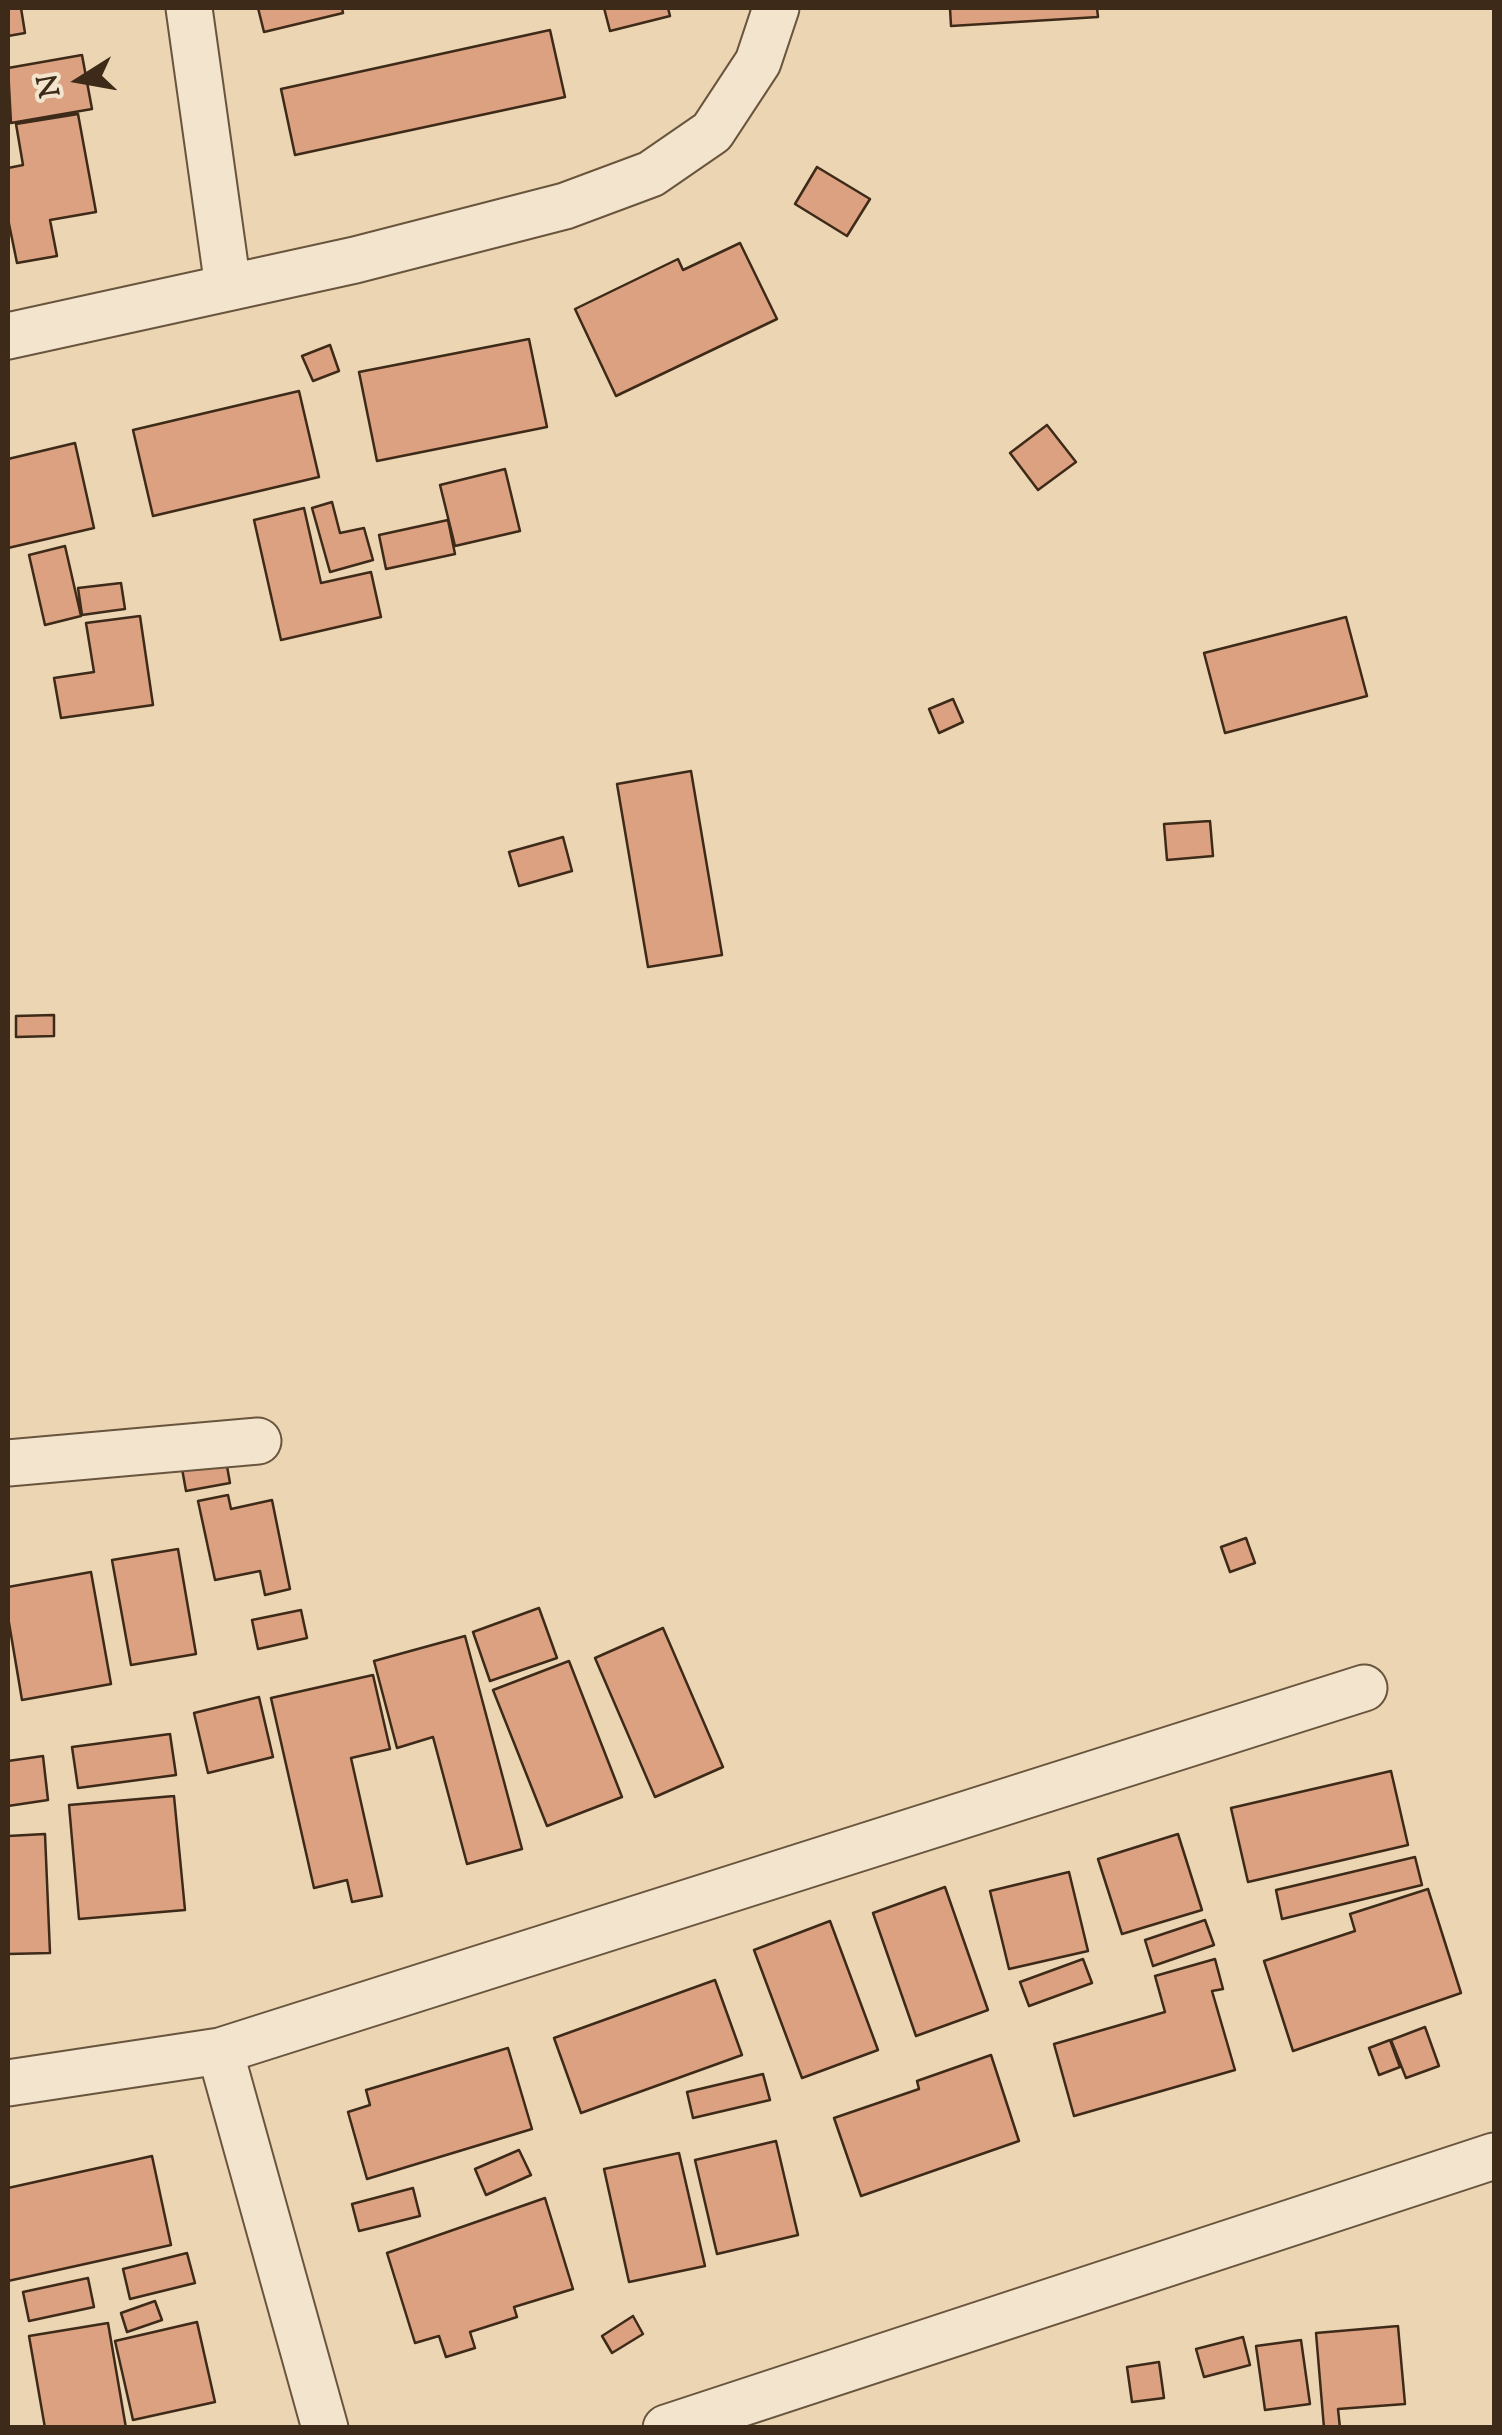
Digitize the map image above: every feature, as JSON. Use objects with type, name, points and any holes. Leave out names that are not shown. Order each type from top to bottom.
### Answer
[{"type":"street","points":[[189,8],[228,287]]},
{"type":"street","points":[[8,336],[565,206],[651,174],[712,132],[758,62],[776,8]]},
{"type":"street","points":[[8,1463],[258,1441]]},
{"type":"street","points":[[8,2084],[220,2052],[1364,1688]]},
{"type":"street","points":[[220,2052],[325,2428]]},
{"type":"street","points":[[666,2428],[1494,2156]]},
{"type":"building","points":[[8,8],[21,8],[25,33],[8,36]]},
{"type":"building","points":[[258,8],[342,8],[343,13],[264,32]]},
{"type":"building","points":[[604,8],[668,8],[670,16],[610,31]]},
{"type":"building","points":[[950,8],[1097,8],[1098,17],[951,26]]},
{"type":"building","points":[[550,30],[565,97],[295,155],[281,89]]},
{"type":"building","points":[[82,55],[92,109],[11,123],[8,68]]},
{"type":"building","points":[[78,114],[96,212],[50,220],[57,256],[17,263],[8,219],[8,168],[23,165],[16,124]]},
{"type":"building","points":[[817,167],[870,199],[847,236],[795,204]]},
{"type":"building","points":[[740,243],[777,319],[616,396],[575,309],[678,259],[683,270]]},
{"type":"building","points":[[529,339],[547,427],[377,461],[359,372]]},
{"type":"building","points":[[330,345],[339,371],[313,381],[302,356]]},
{"type":"building","points":[[299,391],[319,477],[153,516],[133,430]]},
{"type":"building","points":[[1047,425],[1076,462],[1038,490],[1010,453]]},
{"type":"building","points":[[75,443],[94,528],[8,548],[8,459]]},
{"type":"building","points":[[505,469],[520,531],[455,546],[440,485]]},
{"type":"building","points":[[332,502],[340,533],[364,528],[373,560],[330,572],[312,508]]},
{"type":"building","points":[[304,508],[321,583],[371,572],[381,617],[281,640],[254,520]]},
{"type":"building","points":[[448,520],[455,554],[386,569],[379,535]]},
{"type":"building","points":[[65,546],[81,616],[45,625],[29,555]]},
{"type":"building","points":[[121,583],[125,609],[82,615],[78,588]]},
{"type":"building","points":[[140,616],[153,705],[61,718],[54,678],[94,672],[86,623]]},
{"type":"building","points":[[1346,617],[1367,696],[1225,733],[1204,653]]},
{"type":"building","points":[[953,699],[963,722],[939,733],[929,709]]},
{"type":"building","points":[[691,771],[722,955],[648,967],[617,784]]},
{"type":"building","points":[[1210,821],[1213,856],[1167,860],[1164,824]]},
{"type":"building","points":[[563,837],[572,871],[519,886],[509,852]]},
{"type":"building","points":[[54,1015],[54,1036],[16,1037],[16,1016]]},
{"type":"building","points":[[225,1455],[230,1483],[186,1491],[181,1463]]},
{"type":"building","points":[[228,1495],[231,1509],[272,1500],[290,1589],[265,1595],[260,1571],[215,1580],[198,1501]]},
{"type":"building","points":[[1246,1538],[1255,1563],[1230,1572],[1221,1547]]},
{"type":"building","points":[[178,1549],[196,1654],[131,1665],[112,1560]]},
{"type":"building","points":[[91,1572],[111,1684],[22,1700],[8,1617],[8,1587]]},
{"type":"building","points":[[539,1608],[557,1658],[490,1681],[473,1632]]},
{"type":"building","points":[[301,1610],[307,1638],[258,1649],[252,1620]]},
{"type":"building","points":[[663,1628],[723,1767],[655,1797],[595,1658]]},
{"type":"building","points":[[465,1636],[522,1849],[467,1864],[433,1737],[397,1748],[374,1661]]},
{"type":"building","points":[[569,1661],[622,1797],[547,1826],[493,1690]]},
{"type":"building","points":[[373,1675],[390,1749],[351,1758],[382,1896],[352,1902],[347,1880],[314,1888],[271,1698]]},
{"type":"building","points":[[259,1697],[273,1757],[208,1773],[194,1713]]},
{"type":"building","points":[[170,1734],[176,1775],[78,1788],[72,1747]]},
{"type":"building","points":[[43,1756],[48,1800],[8,1806],[8,1761]]},
{"type":"building","points":[[1391,1771],[1408,1845],[1248,1882],[1231,1808]]},
{"type":"building","points":[[174,1796],[185,1910],[79,1919],[69,1805]]},
{"type":"building","points":[[45,1834],[50,1953],[8,1954],[8,1836]]},
{"type":"building","points":[[1178,1834],[1202,1910],[1122,1934],[1098,1859]]},
{"type":"building","points":[[1415,1857],[1422,1885],[1282,1919],[1276,1890]]},
{"type":"building","points":[[1069,1872],[1088,1951],[1009,1969],[990,1891]]},
{"type":"building","points":[[945,1887],[988,2010],[916,2036],[873,1913]]},
{"type":"building","points":[[1428,1889],[1461,1993],[1293,2051],[1264,1961],[1355,1931],[1350,1914]]},
{"type":"building","points":[[1205,1920],[1214,1945],[1153,1966],[1145,1940]]},
{"type":"building","points":[[830,1921],[878,2050],[802,2078],[754,1950]]},
{"type":"building","points":[[1083,1959],[1092,1983],[1029,2006],[1020,1982]]},
{"type":"building","points":[[1215,1959],[1223,1989],[1212,1991],[1235,2070],[1074,2116],[1054,2044],[1165,2012],[1155,1976]]},
{"type":"building","points":[[715,1980],[742,2055],[581,2113],[554,2038]]},
{"type":"building","points":[[1425,2027],[1439,2066],[1406,2078],[1391,2040]]},
{"type":"building","points":[[1390,2040],[1400,2067],[1379,2075],[1369,2048]]},
{"type":"building","points":[[508,2048],[532,2129],[367,2179],[348,2112],[370,2105],[366,2090]]},
{"type":"building","points":[[991,2055],[1019,2141],[861,2196],[834,2118],[919,2089],[917,2081]]},
{"type":"building","points":[[763,2074],[770,2100],[693,2118],[687,2092]]},
{"type":"building","points":[[776,2141],[798,2235],[717,2254],[695,2160]]},
{"type":"building","points":[[519,2150],[531,2175],[486,2195],[475,2169]]},
{"type":"building","points":[[679,2153],[705,2266],[629,2282],[604,2169]]},
{"type":"building","points":[[152,2156],[171,2245],[8,2281],[8,2188]]},
{"type":"building","points":[[413,2188],[420,2216],[359,2231],[352,2204]]},
{"type":"building","points":[[545,2198],[573,2289],[514,2307],[517,2317],[470,2332],[475,2348],[446,2357],[439,2336],[415,2343],[387,2253]]},
{"type":"building","points":[[187,2253],[195,2283],[130,2299],[123,2269]]},
{"type":"building","points":[[88,2278],[94,2307],[29,2321],[23,2292]]},
{"type":"building","points":[[155,2301],[162,2320],[127,2332],[121,2313]]},
{"type":"building","points":[[633,2316],[643,2334],[612,2353],[602,2336]]},
{"type":"building","points":[[197,2322],[215,2402],[133,2420],[115,2341]]},
{"type":"building","points":[[108,2323],[126,2428],[45,2428],[29,2336]]},
{"type":"building","points":[[1398,2326],[1405,2404],[1338,2409],[1340,2428],[1324,2428],[1316,2333]]},
{"type":"building","points":[[1243,2337],[1250,2365],[1204,2377],[1196,2349]]},
{"type":"building","points":[[1301,2340],[1310,2404],[1265,2410],[1256,2346]]},
{"type":"building","points":[[1159,2362],[1164,2398],[1132,2402],[1127,2367]]}]
